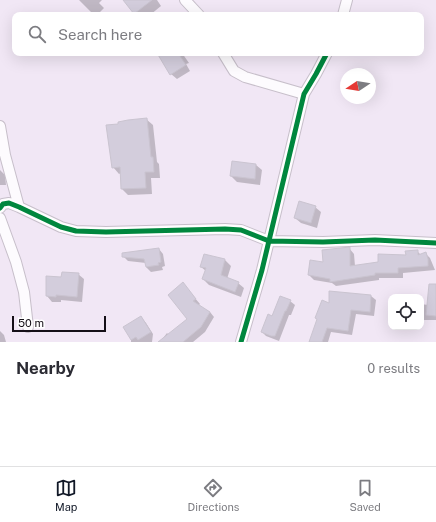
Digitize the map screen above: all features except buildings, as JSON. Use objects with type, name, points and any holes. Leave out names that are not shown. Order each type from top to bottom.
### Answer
[{"type":"street","points":[[185,0],[196,12]]},
{"type":"street","points":[[344,12],[347,0]]},
{"type":"street","points":[[225,56],[234,71],[245,77],[304,94]]},
{"type":"street","points":[[241,342],[262,270],[304,94],[326,56]]},
{"type":"street","points":[[0,126],[5,154],[19,207]]},
{"type":"street","points":[[1,205],[9,203],[61,227],[76,231],[106,232],[224,229],[241,230],[269,241],[323,242],[375,240],[436,243]]},
{"type":"street","points":[[0,218],[16,262],[24,292],[28,327]]},
{"type":"cycle path","points":[[241,342],[262,270],[304,94],[325,56]]},
{"type":"cycle path","points":[[0,208],[3,204],[9,203],[61,227],[76,231],[106,232],[225,229],[241,230],[269,241],[323,242],[375,240],[436,243]]}]
